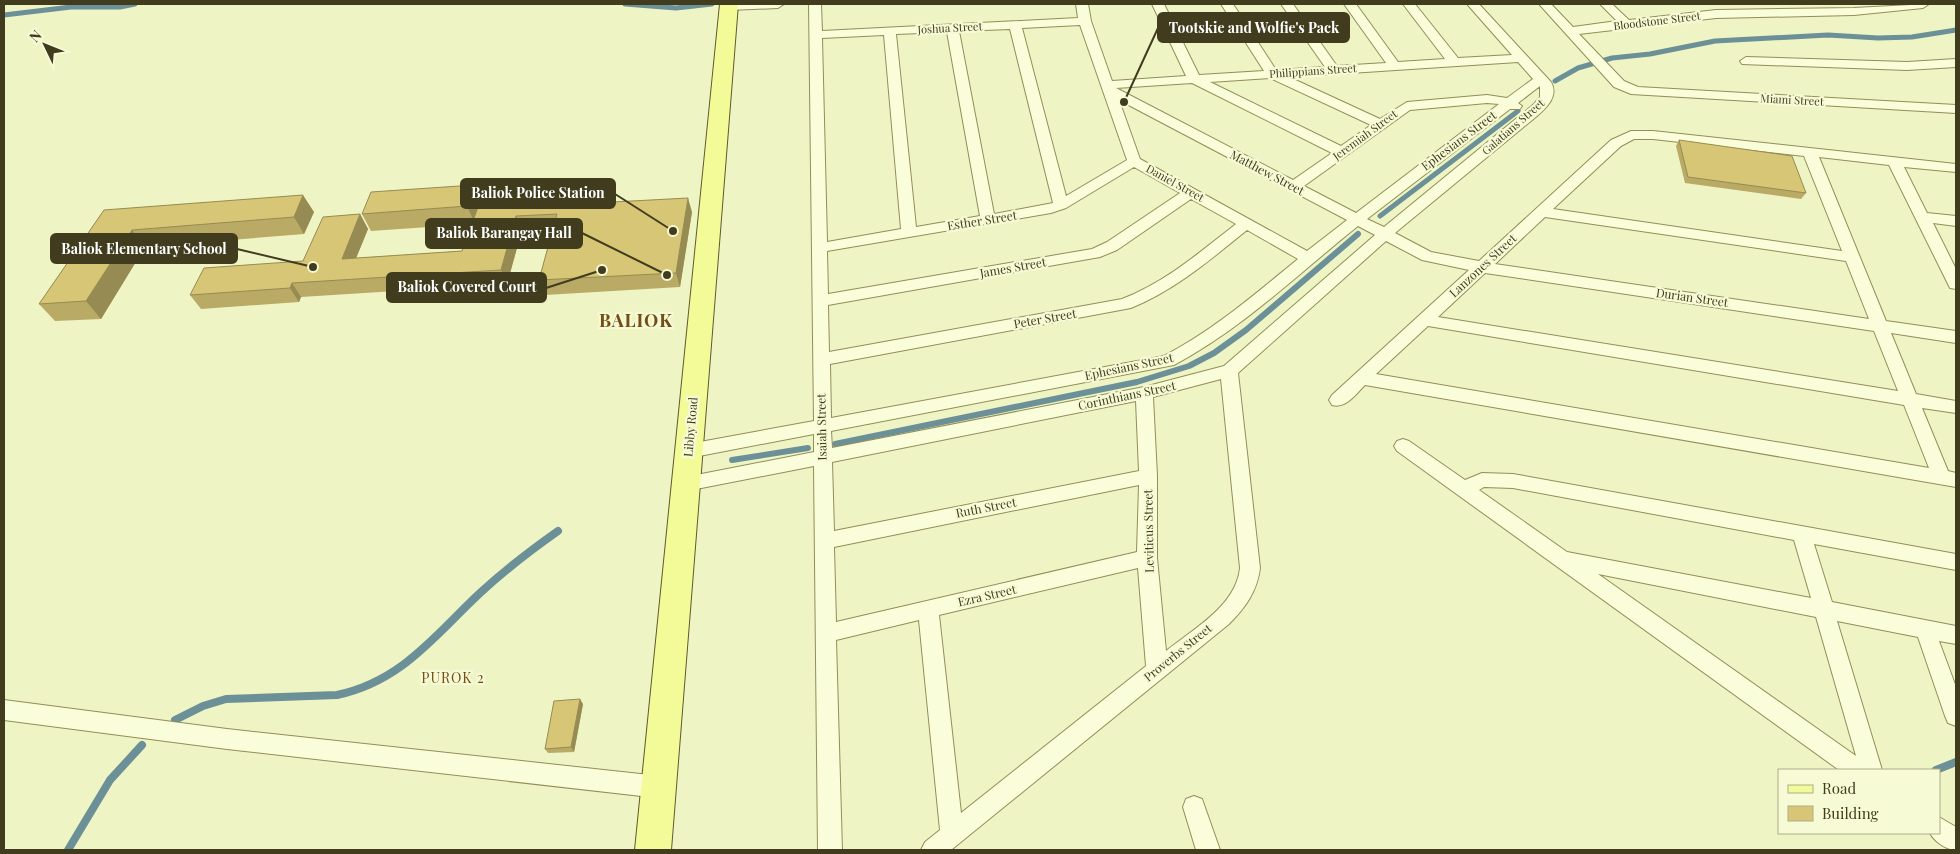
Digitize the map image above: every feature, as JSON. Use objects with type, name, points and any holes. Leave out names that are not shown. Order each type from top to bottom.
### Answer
[{"type":"main road","name":"Libby Road","points":[[653,850],[729,5]]},
{"type":"street","points":[[729,5],[778,4]]},
{"type":"street","name":"Isaiah Street","points":[[815,4],[830,850]]},
{"type":"street","name":"Daniel Street","points":[[1082,4],[1085,21],[1134,160],[1308,258]]},
{"type":"street","points":[[1158,4],[1194,79],[1342,152]]},
{"type":"street","points":[[1227,4],[1272,74],[1380,124]]},
{"type":"street","points":[[1287,4],[1333,70]]},
{"type":"street","points":[[1350,4],[1394,66]]},
{"type":"street","points":[[1409,4],[1454,62]]},
{"type":"street","name":"Galatians Street","points":[[1384,235],[1532,113],[1542,104],[1548,93],[1546,85],[1541,79],[1473,4]]},
{"type":"street","points":[[1545,4],[1571,32]]},
{"type":"street","points":[[1606,4],[1626,24]]},
{"type":"street","points":[[1664,4],[1678,17]]},
{"type":"street","points":[[1728,4],[1739,13]]},
{"type":"street","points":[[1789,4],[1801,14]]},
{"type":"street","points":[[1849,4],[1860,12]]},
{"type":"street","name":"Bloodstone Street","points":[[1571,32],[1678,17],[1739,13],[1801,14],[1860,12],[1918,4]]},
{"type":"street","name":"Joshua Street","points":[[815,35],[1085,21]]},
{"type":"street","points":[[1015,24],[1061,205]]},
{"type":"street","points":[[952,28],[988,220]]},
{"type":"street","points":[[890,31],[909,233]]},
{"type":"street","name":"Miami Street","points":[[1571,32],[1619,84],[1629,89],[1644,92],[1956,109]]},
{"type":"street","name":"Philippians Street","points":[[1107,87],[1194,79],[1520,58]]},
{"type":"street","points":[[1746,60],[1898,66],[1956,62]]},
{"type":"street","name":"Ephesians Street","points":[[689,451],[1168,360],[1195,348],[1219,331],[1356,220],[1541,79]]},
{"type":"street","name":"Matthew Street","points":[[1107,87],[1293,187],[1427,256]]},
{"type":"street","name":"Jeremiah Street","points":[[1293,187],[1400,109],[1414,104],[1487,99],[1510,103],[1532,113]]},
{"type":"street","name":"Lanzones Street","points":[[1338,400],[1616,143],[1631,135],[1653,135],[1810,153]]},
{"type":"street","points":[[1949,479],[1910,400],[1810,153],[1956,168]]},
{"type":"street","name":"Esther Street","points":[[818,248],[1033,213],[1061,205],[1134,160]]},
{"type":"street","points":[[1894,161],[1954,276]]},
{"type":"street","name":"James Street","points":[[819,301],[1096,253],[1112,246],[1190,192]]},
{"type":"street","points":[[1542,212],[1852,257]]},
{"type":"street","points":[[1922,217],[1956,221]]},
{"type":"street","name":"Peter Street","points":[[820,360],[1125,304],[1144,298],[1160,289],[1246,224]]},
{"type":"street","name":"Corinthians Street","points":[[822,458],[1144,393],[1229,371],[1384,235]]},
{"type":"street","name":"Durian Street","points":[[1427,256],[1481,267],[1956,337]]},
{"type":"street","points":[[1424,320],[1956,407]]},
{"type":"street","name":"Proverbs Street","points":[[933,850],[1235,605],[1250,583],[1229,371]]},
{"type":"street","points":[[1361,378],[1949,479]]},
{"type":"street","name":"Leviticus Street","points":[[1144,393],[1148,476],[1147,558],[1158,669]]},
{"type":"street","points":[[1403,446],[1856,769]]},
{"type":"street","points":[[686,484],[822,458]]},
{"type":"street","name":"Ruth Street","points":[[824,540],[1148,476]]},
{"type":"street","points":[[1464,489],[1482,480],[1514,481],[1956,562]]},
{"type":"street","points":[[1802,534],[1871,769]]},
{"type":"street","name":"Ezra Street","points":[[826,633],[1147,558]]},
{"type":"street","points":[[1561,559],[1956,635]]},
{"type":"street","points":[[928,610],[952,835]]},
{"type":"street","points":[[1925,629],[1956,716]]},
{"type":"street","points":[[4,710],[227,740],[659,787]]},
{"type":"street","points":[[1194,807],[1208,850]]},
{"type":"street","points":[[1940,829],[1956,841]]},
{"type":"building","points":[[1679,140],[1792,156],[1806,193],[1688,177]]},
{"type":"building","points":[[474,185],[467,206],[362,214],[371,192]]},
{"type":"building","points":[[596,190],[594,203],[688,198],[676,273],[539,280],[557,214],[516,216],[501,270],[292,283],[290,288],[190,295],[204,268],[303,261],[323,217],[360,214],[342,259],[462,251],[482,196]]},
{"type":"building","points":[[303,195],[294,217],[132,230],[86,301],[39,304],[104,210]]},
{"type":"building","points":[[580,699],[571,747],[545,749],[554,701]]},
{"type":"waterway","points":[[4,15],[71,7],[120,7],[135,4]]},
{"type":"waterway","points":[[625,4],[676,8],[712,4]]},
{"type":"waterway","points":[[1555,81],[1578,68],[1612,58],[1650,54],[1715,41],[1828,35],[1878,38],[1912,37],[1956,30]]},
{"type":"waterway","points":[[1380,216],[1518,111]]},
{"type":"waterway","points":[[835,444],[1137,382],[1189,366],[1214,353],[1246,330],[1358,234]]},
{"type":"waterway","points":[[732,460],[808,448]]},
{"type":"waterway","points":[[175,720],[203,706],[226,699],[337,695],[380,679],[416,655],[489,585],[518,560],[558,531]]},
{"type":"waterway","points":[[68,850],[110,780],[142,745]]},
{"type":"waterway","points":[[1938,769],[1956,762]]},
{"type":"place","name":"Tootskie and Wolfie's Pack","points":[[1124,102]]},
{"type":"place","name":"Baliok Police Station","points":[[673,231]]},
{"type":"place","name":"Baliok Elementary School","points":[[313,267]]},
{"type":"place","name":"Baliok Covered Court","points":[[602,270]]},
{"type":"place","name":"Baliok Barangay Hall","points":[[667,275]]},
{"type":"district","name":"BALIOK","points":[[636,321]]},
{"type":"district","name":"PUROK 2","points":[[453,678]]}]
